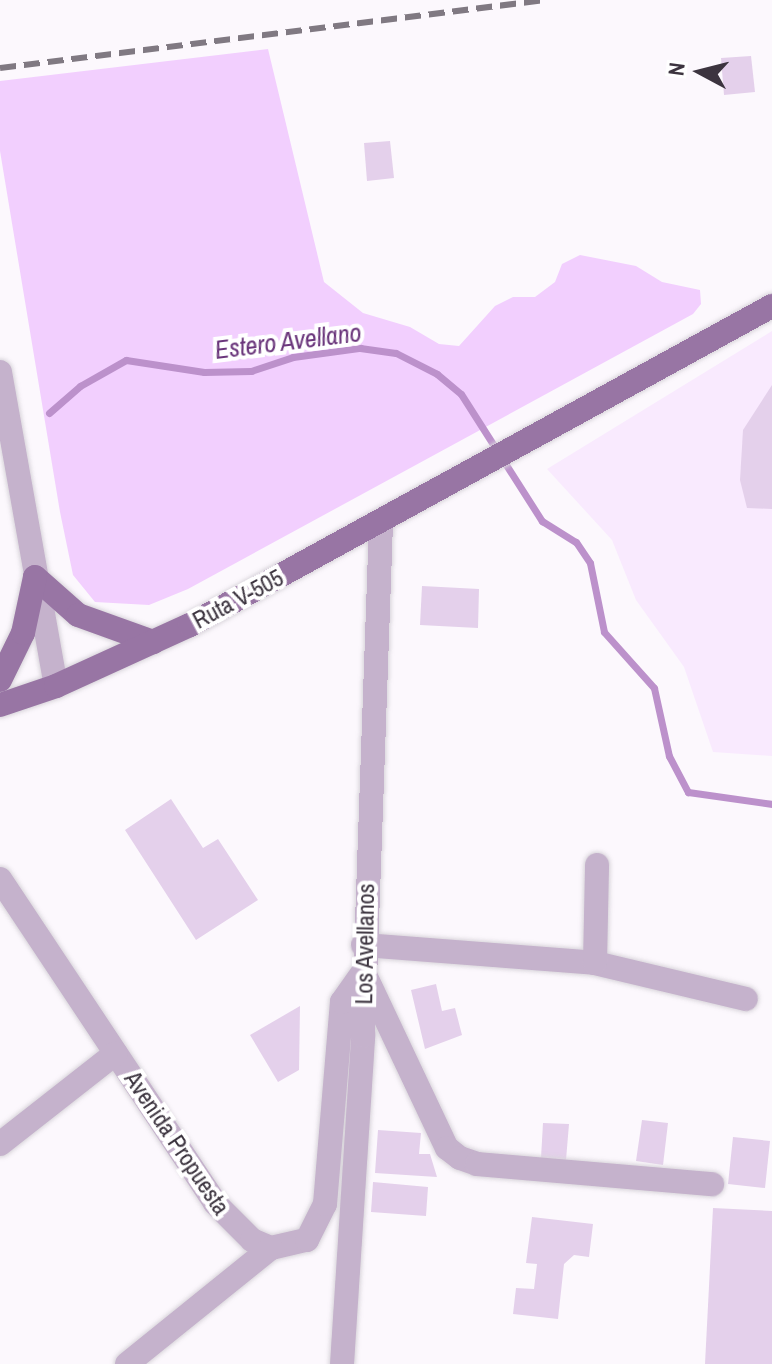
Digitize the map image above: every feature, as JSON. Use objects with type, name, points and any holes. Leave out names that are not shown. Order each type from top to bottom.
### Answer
[{"type":"main road","name":"Ruta V-505","points":[[0,705],[56,686],[153,642],[381,523],[772,306]]},
{"type":"main road","points":[[0,680],[23,633],[35,577],[78,615],[153,642]]},
{"type":"street","points":[[0,372],[56,686]]},
{"type":"street","name":"Los Avellanos","points":[[342,1364],[364,971],[381,523]]},
{"type":"street","points":[[595,963],[597,865]]},
{"type":"street","name":"Avenida Propuesta","points":[[5,896],[116,1053],[215,1203],[252,1240],[271,1248]]},
{"type":"street","points":[[363,945],[595,963],[746,999]]},
{"type":"street","points":[[127,1364],[271,1248],[307,1240],[325,1204],[342,1002],[364,971],[447,1148],[460,1158],[477,1164],[712,1184]]},
{"type":"street","points":[[0,1144],[116,1053]]},
{"type":"shaded area","points":[[268,49],[324,282],[363,313],[410,327],[439,344],[459,346],[495,306],[513,297],[535,297],[555,282],[562,264],[580,255],[636,266],[662,282],[700,290],[701,304],[693,314],[188,589],[149,605],[95,602],[73,575],[60,512],[0,151],[0,81]]},
{"type":"shaded area","points":[[772,331],[772,756],[713,752],[684,667],[636,600],[612,540],[547,469]]},
{"type":"building","points":[[751,56],[755,92],[724,95],[721,58]]},
{"type":"building","points":[[390,141],[394,178],[367,181],[364,143]]},
{"type":"building","points":[[772,385],[772,509],[747,508],[740,480],[743,430]]},
{"type":"building","points":[[422,586],[479,589],[478,628],[420,625]]},
{"type":"building","points":[[171,799],[203,848],[218,839],[258,900],[196,940],[125,830]]},
{"type":"building","points":[[436,984],[442,1011],[455,1008],[462,1035],[425,1049],[411,990]]},
{"type":"building","points":[[300,1006],[299,1070],[278,1082],[250,1035]]},
{"type":"building","points":[[642,1120],[668,1123],[663,1165],[636,1161]]},
{"type":"building","points":[[543,1123],[569,1124],[566,1160],[541,1158]]},
{"type":"building","points":[[378,1130],[421,1133],[419,1154],[430,1154],[437,1177],[375,1173]]},
{"type":"building","points":[[733,1137],[770,1141],[765,1188],[728,1184]]},
{"type":"building","points":[[373,1182],[428,1187],[426,1216],[371,1212]]},
{"type":"building","points":[[713,1208],[772,1211],[772,1364],[705,1364]]},
{"type":"building","points":[[532,1217],[593,1224],[589,1257],[574,1255],[564,1264],[558,1319],[513,1314],[516,1288],[534,1289],[537,1264],[526,1263]]},
{"type":"waterway","name":"Estero Avellano","points":[[49,413],[80,386],[126,360],[204,372],[251,371],[293,357],[360,348],[396,353],[437,374],[461,394],[542,521],[576,542],[590,563],[604,632],[654,688],[669,756],[688,792],[772,804]]},
{"type":"railway","points":[[0,68],[545,0]]}]
